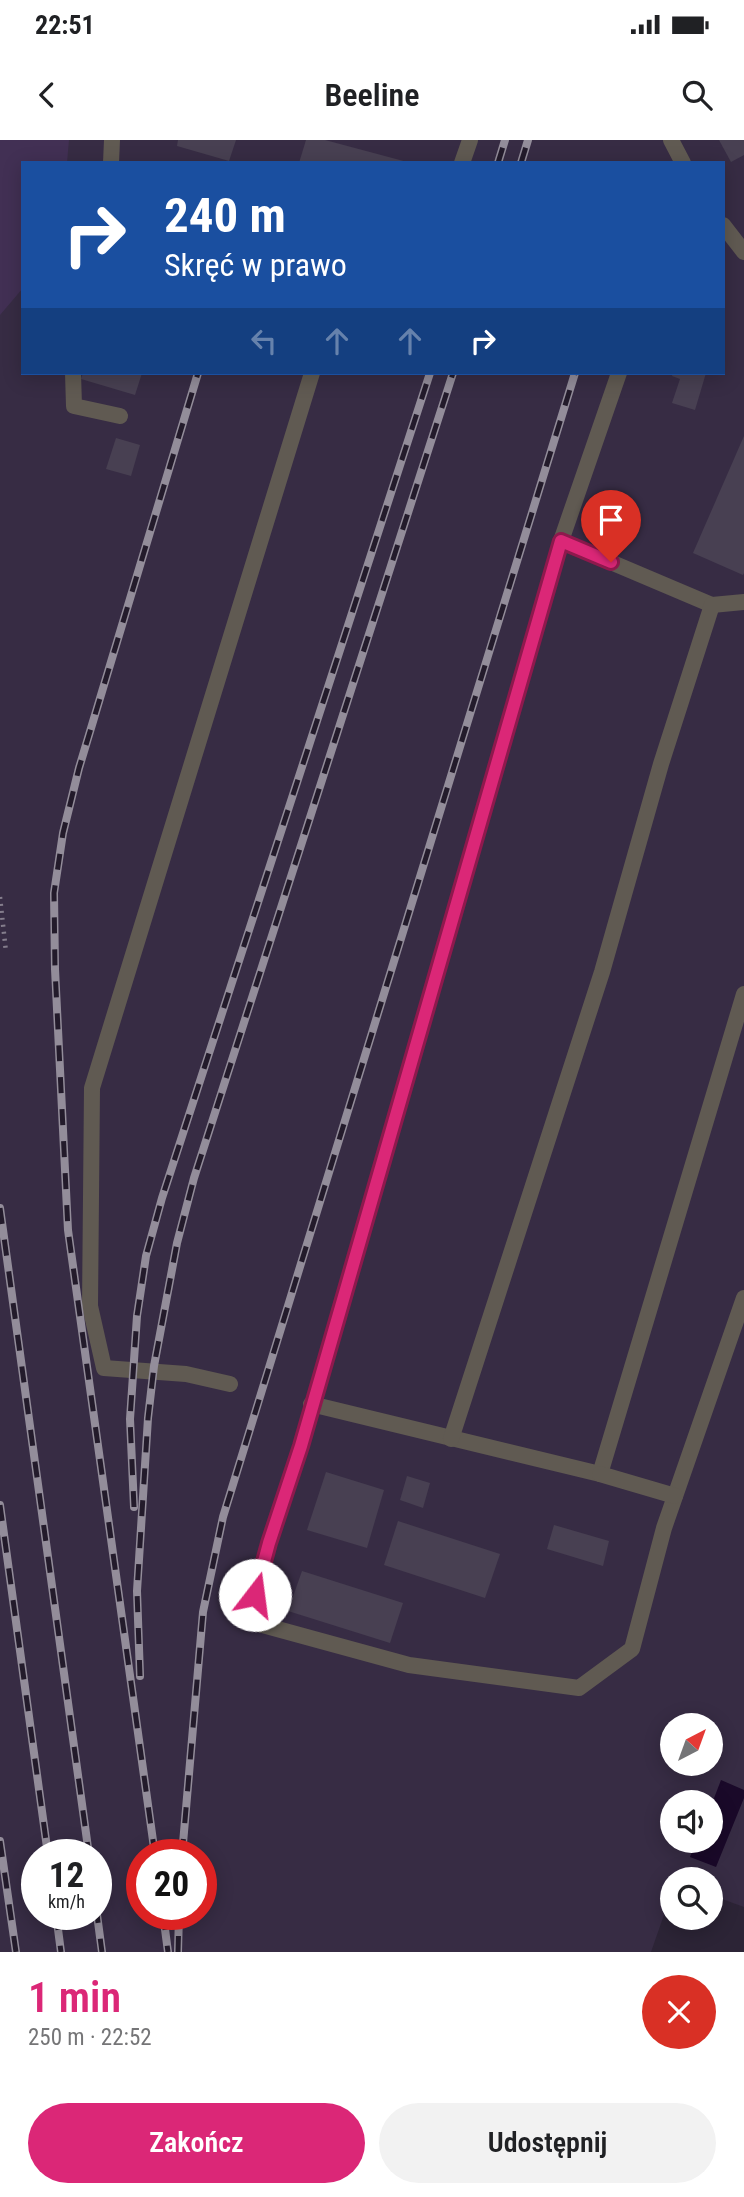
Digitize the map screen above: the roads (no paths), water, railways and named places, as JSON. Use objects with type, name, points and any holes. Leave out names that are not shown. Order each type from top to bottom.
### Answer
[{"type":"lane","points":[[111,161],[112,140]]},
{"type":"lane","points":[[464,161],[470,140]]},
{"type":"lane","points":[[671,140],[682,161]]},
{"type":"lane","points":[[725,228],[744,252]]},
{"type":"lane","points":[[73,375],[74,406],[120,416]]},
{"type":"lane","points":[[230,1384],[186,1374],[104,1368],[90,1306],[92,1088],[311,375]]},
{"type":"lane","points":[[619,375],[561,541],[301,1446],[269,1543],[248,1621],[409,1665],[579,1688],[632,1648],[664,1528],[744,1298]]},
{"type":"lane","points":[[561,541],[712,605],[744,602]]},
{"type":"lane","points":[[451,1439],[602,972],[661,764],[712,605]]},
{"type":"lane","points":[[600,1474],[744,994]]},
{"type":"lane","points":[[312,1404],[600,1474],[675,1496]]},
{"type":"railway","points":[[499,161],[505,140]]},
{"type":"railway","points":[[522,161],[528,140]]},
{"type":"railway","points":[[153,1839],[68,1230],[55,969],[54,893],[63,833],[79,768],[197,375]]},
{"type":"railway","points":[[134,1507],[130,1419],[137,1316],[146,1256],[162,1198],[429,375]]},
{"type":"railway","points":[[140,1676],[137,1591],[148,1418],[154,1366],[177,1243],[194,1178],[452,375]]},
{"type":"railway","points":[[183,1839],[203,1612],[223,1517],[574,375]]},
{"type":"railway","points":[[0,1208],[87,1839]]},
{"type":"railway","points":[[0,1505],[46,1839]]},
{"type":"railway","points":[[0,1841],[16,1952]]},
{"type":"railway","points":[[58,1930],[61,1952]]},
{"type":"railway","points":[[99,1930],[102,1952]]},
{"type":"railway","points":[[165,1930],[168,1952]]},
{"type":"railway","points":[[178,1952],[179,1930]]}]
